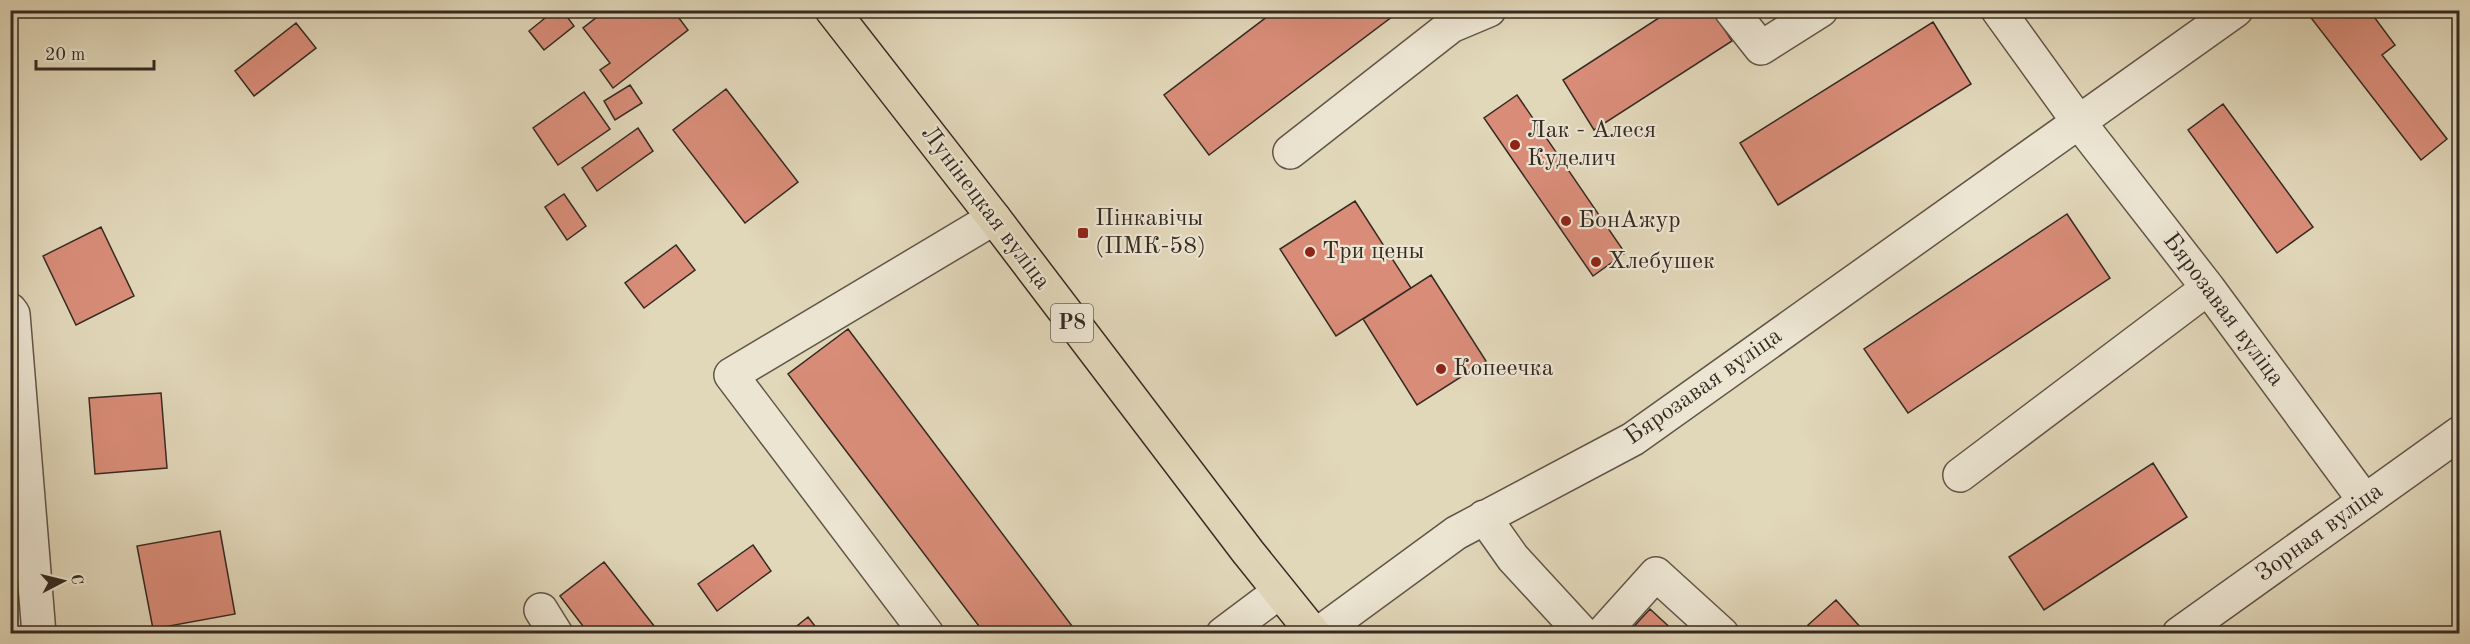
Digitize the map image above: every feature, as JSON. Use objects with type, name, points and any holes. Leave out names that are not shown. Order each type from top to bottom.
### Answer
[{"type":"main road","name":"Лунінецкая вуліца","points":[[832,10],[1279,592],[1316,633]]},
{"type":"street","points":[[1290,152],[1451,27],[1489,10]]},
{"type":"street","points":[[1731,10],[1761,48],[1821,10]]},
{"type":"street","name":"Бярозавая вуліца","points":[[1998,10],[2078,121],[2208,288],[2365,501]]},
{"type":"street","points":[[2078,121],[2236,10]]},
{"type":"street","name":"Бярозавая вуліца","points":[[1316,633],[1456,533],[1634,439],[2078,121]]},
{"type":"street","points":[[927,633],[731,375],[994,218]]},
{"type":"street","points":[[1960,475],[2208,288]]},
{"type":"street","points":[[10,310],[14,326],[39,633]]},
{"type":"street","name":"Зорная вуліца","points":[[2179,633],[2460,433]]},
{"type":"street","points":[[1484,517],[1513,558],[1583,633]]},
{"type":"street","points":[[1602,633],[1656,574],[1722,633]]},
{"type":"street","points":[[1222,633],[1279,592]]},
{"type":"building","points":[[555,10],[562,10],[574,26],[544,50],[529,31]]},
{"type":"building","points":[[606,10],[673,10],[688,30],[613,88],[600,70],[610,63],[583,28]]},
{"type":"building","points":[[1276,10],[1389,10],[1393,16],[1209,155],[1164,95]]},
{"type":"building","points":[[1671,10],[1712,10],[1732,41],[1594,130],[1563,80]]},
{"type":"building","points":[[2305,10],[2369,10],[2395,45],[2382,55],[2447,139],[2421,160]]},
{"type":"building","points":[[1933,22],[1971,84],[1778,205],[1740,143]]},
{"type":"building","points":[[296,23],[316,48],[254,96],[235,71]]},
{"type":"building","points":[[630,85],[642,103],[615,120],[604,101]]},
{"type":"building","points":[[726,89],[798,182],[745,223],[673,130]]},
{"type":"building","points":[[584,92],[610,129],[558,165],[533,128]]},
{"type":"building","points":[[1517,95],[1625,253],[1593,276],[1484,118]]},
{"type":"building","points":[[2223,104],[2313,227],[2277,253],[2188,130]]},
{"type":"building","points":[[638,128],[653,151],[597,191],[582,168]]},
{"type":"building","points":[[564,194],[586,226],[567,240],[545,207]]},
{"type":"building","points":[[1355,201],[1411,288],[1336,336],[1280,249]]},
{"type":"building","points":[[2067,214],[2110,278],[1908,413],[1864,349]]},
{"type":"building","points":[[101,227],[134,296],[76,325],[43,256]]},
{"type":"building","points":[[676,245],[695,270],[644,308],[625,283]]},
{"type":"building","points":[[1431,275],[1486,361],[1417,405],[1363,319]]},
{"type":"building","points":[[848,329],[1078,634],[985,634],[818,414],[788,374]]},
{"type":"building","points":[[161,393],[167,468],[95,474],[89,398]]},
{"type":"building","points":[[2153,463],[2187,517],[2044,610],[2009,557]]},
{"type":"building","points":[[220,531],[235,614],[153,629],[137,546]]},
{"type":"building","points":[[753,545],[771,571],[717,611],[698,584]]},
{"type":"building","points":[[604,562],[658,631],[655,634],[589,634],[560,596]]},
{"type":"building","points":[[1836,600],[1862,629],[1857,634],[1816,634],[1808,625]]},
{"type":"building","points":[[1650,609],[1677,634],[1627,634]]},
{"type":"building","points":[[808,617],[821,634],[787,634]]},
{"type":"place","name":"Лак - Алеся Куделич","points":[[1515,145]]},
{"type":"place","name":"БонАжур","points":[[1566,221]]},
{"type":"place","name":"Пінкавічы (ПМК-58)","points":[[1083,233]]},
{"type":"place","name":"Три цены","points":[[1310,252]]},
{"type":"place","name":"Хлебушек","points":[[1596,262]]},
{"type":"place","name":"Копеечка","points":[[1441,369]]}]
